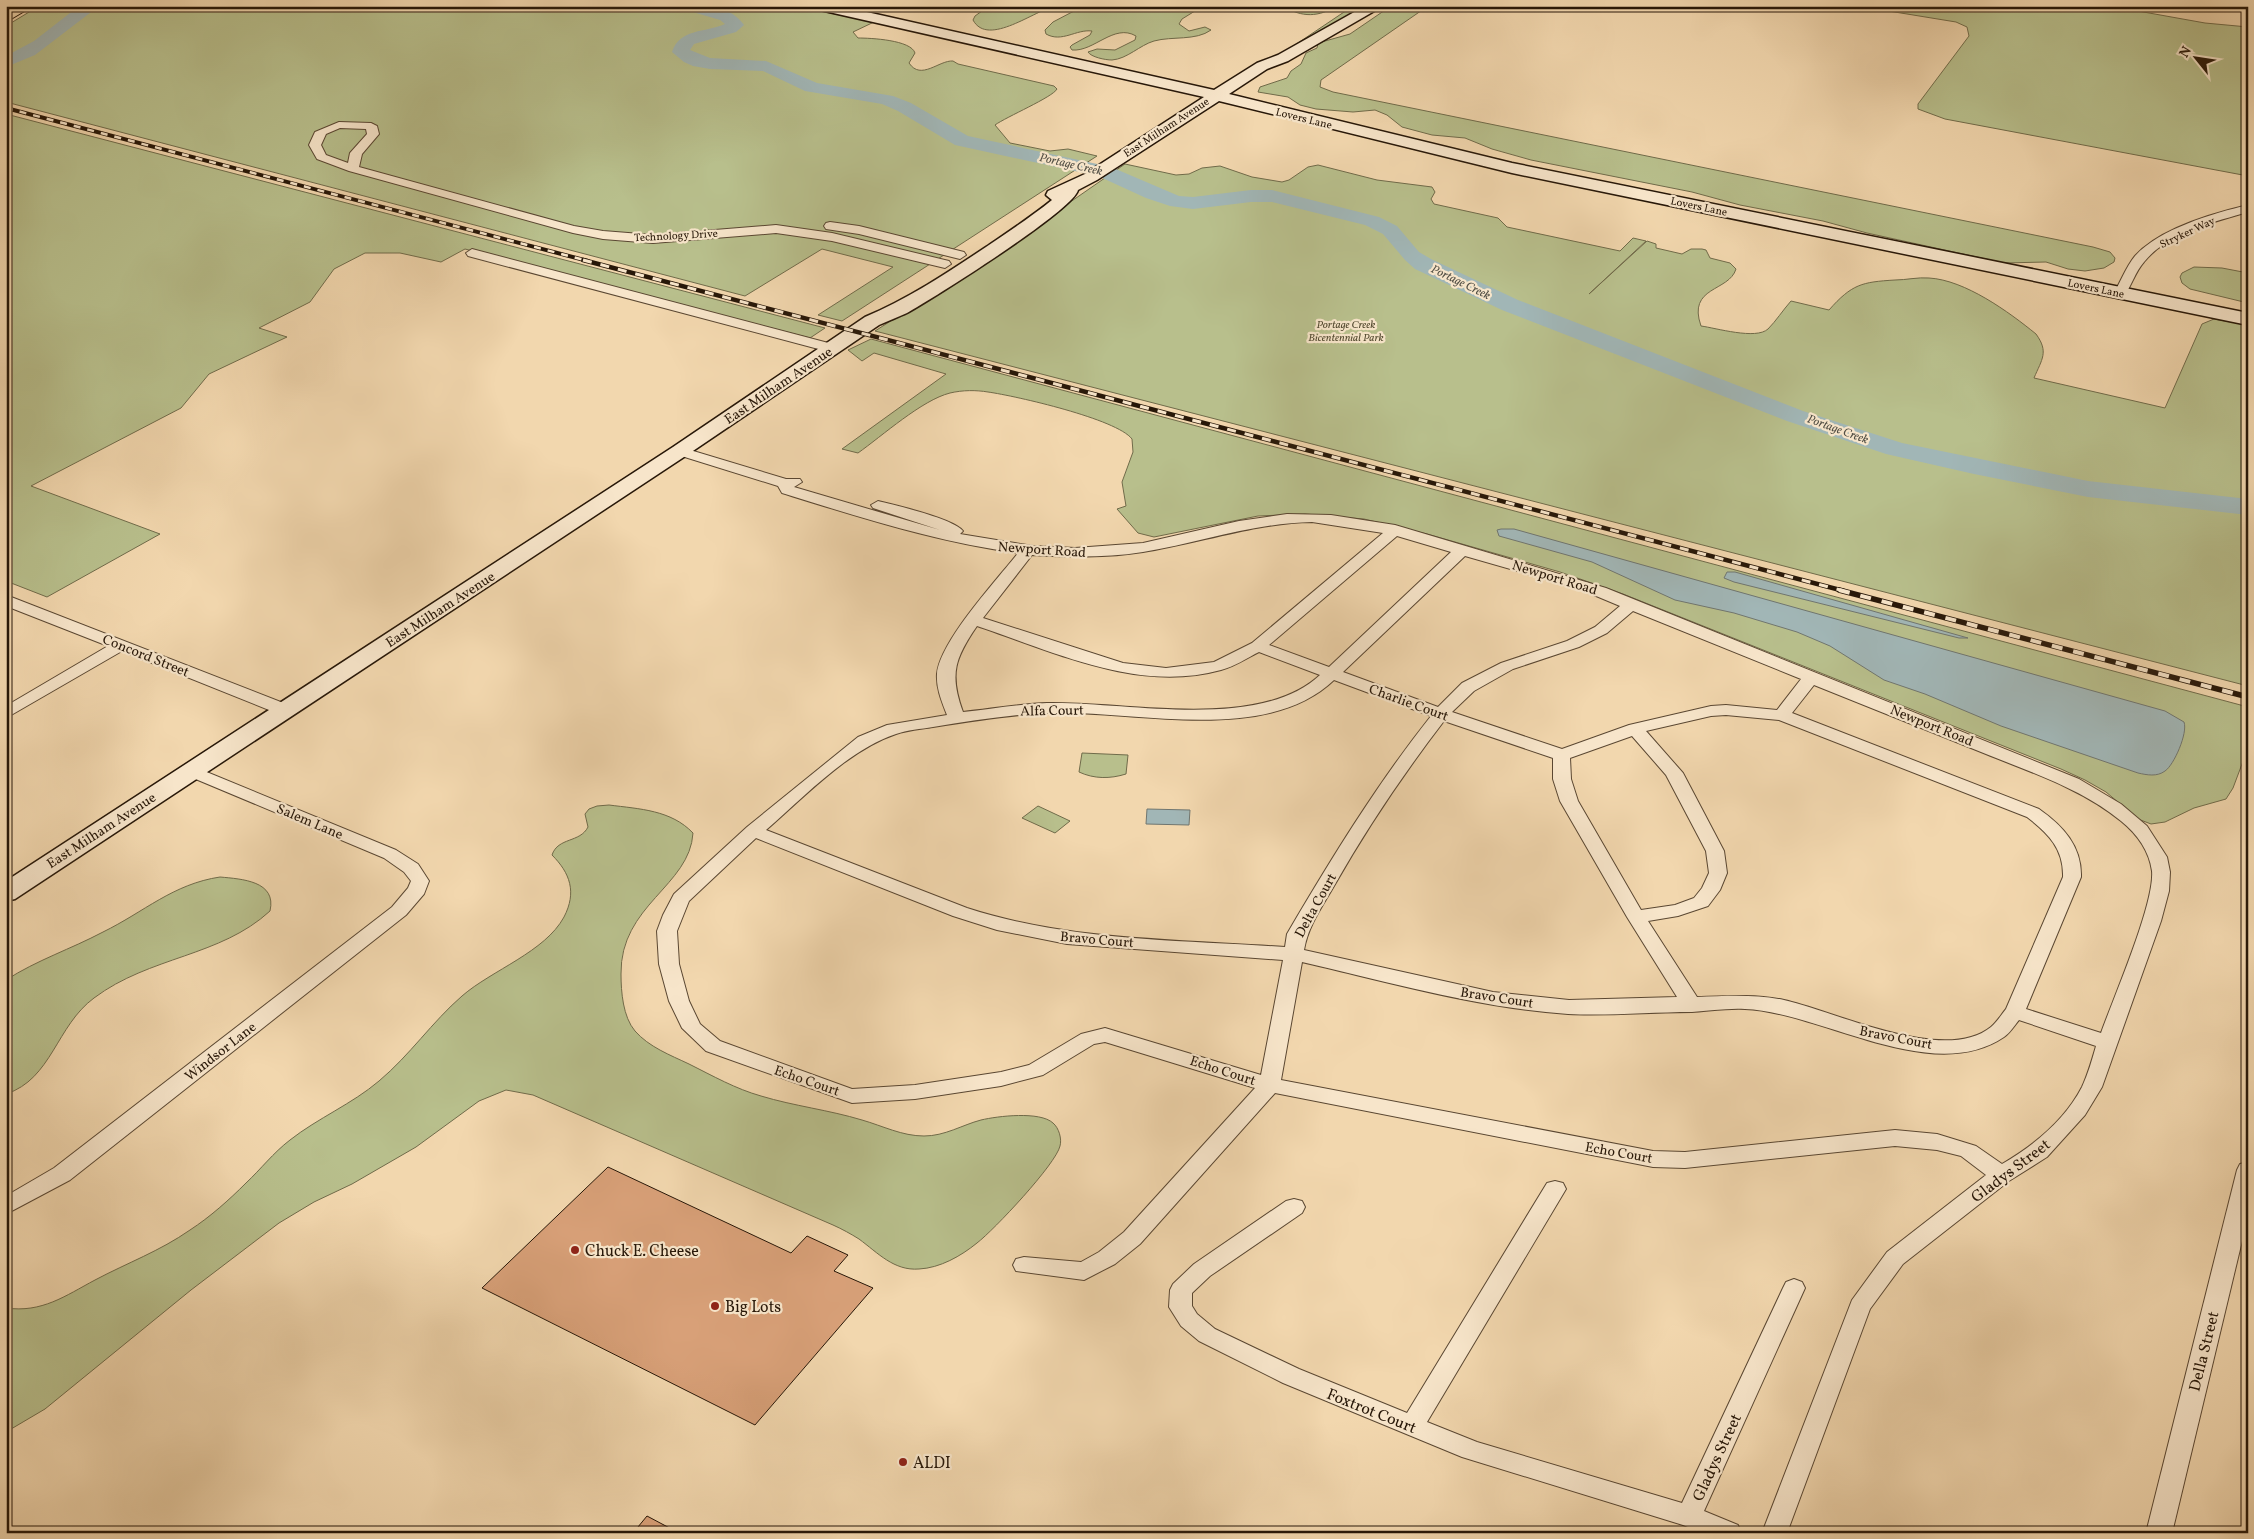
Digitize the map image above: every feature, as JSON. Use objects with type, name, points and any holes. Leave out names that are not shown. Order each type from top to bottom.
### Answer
[{"type":"highway","points":[[6,17],[25,6]]},
{"type":"street","name":"Lovers Lane","points":[[820,6],[1154,80],[1512,168],[2248,319]]},
{"type":"street","name":"Lovers Lane","points":[[856,6],[1008,40],[1109,66],[1154,80]]},
{"type":"street","name":"East Milham Avenue","points":[[1262,66],[1274,53],[1346,6]]},
{"type":"street","name":"East Milham Avenue","points":[[872,321],[879,310],[960,254],[1026,212],[1059,192],[1070,189],[1111,164],[1262,66],[1299,50],[1376,6]]},
{"type":"street","name":"Technology Drive","points":[[353,169],[356,153],[373,134],[371,126],[339,125],[321,132],[315,145],[321,157],[353,169],[514,214],[602,235],[653,238],[776,229],[804,232],[945,264]]},
{"type":"street","name":"East Milham Avenue","points":[[6,893],[680,451],[872,321],[900,309],[965,269],[1044,215],[1069,194],[1070,189]]},
{"type":"street","name":"Stryker Way","points":[[2120,293],[2141,257],[2159,244],[2210,220],[2248,208]]},
{"type":"street","points":[[740,232],[789,225],[819,225],[873,234],[960,254]]},
{"type":"street","points":[[858,244],[873,234]]},
{"type":"street","points":[[472,253],[831,348]]},
{"type":"street","name":"Newport Road","points":[[680,451],[785,482],[787,490],[928,533],[1028,550],[1091,553],[1139,548],[1222,528],[1278,518],[1354,521],[1395,530],[1592,588],[1631,606],[2041,769],[2096,795]]},
{"type":"street","points":[[975,620],[1121,668],[1166,673],[1218,666],[1258,646],[1395,530]]},
{"type":"street","points":[[957,718],[949,696],[946,670],[954,646],[1028,550]]},
{"type":"street","name":"Alfa Court","points":[[752,831],[839,759],[864,741],[893,729],[957,718],[1046,708],[1166,714],[1238,712],[1284,704],[1317,687],[1462,550]]},
{"type":"street","name":"Concord Street","points":[[6,600],[285,710]]},
{"type":"street","name":"Delta Court","points":[[1270,1085],[1297,934],[1344,853],[1392,779],[1441,714],[1468,687],[1507,666],[1573,644],[1601,630],[1631,606]]},
{"type":"street","points":[[6,714],[121,645]]},
{"type":"street","name":"Charlie Court","points":[[1258,646],[1441,714],[1562,755]]},
{"type":"street","points":[[1782,715],[1811,677]]},
{"type":"street","points":[[1692,1005],[1636,917],[1569,801],[1562,783],[1560,770],[1562,755],[1635,729],[1711,711],[1726,710],[1782,715],[2033,813],[2047,822],[2070,852],[2074,864],[2068,886],[2015,1012],[2108,1043]]},
{"type":"street","points":[[1635,729],[1674,773],[1715,851],[1718,873],[1711,890],[1701,902],[1678,910],[1636,917]]},
{"type":"street","name":"Salem Lane","points":[[192,770],[390,854],[411,868],[420,881]]},
{"type":"street","name":"Gladys Street","points":[[1774,1533],[1860,1306],[1895,1258],[2001,1175],[2039,1152],[2078,1110],[2092,1087],[2151,921],[2158,895],[2161,872],[2153,846],[2138,828],[2096,795]]},
{"type":"street","name":"Bravo Court","points":[[752,831],[960,912],[996,924],[1068,938],[1292,954],[1493,999],[1569,1007],[1745,1002],[1784,1007],[1864,1033],[1922,1045],[1944,1046],[1964,1045],[1998,1032],[2015,1012]]},
{"type":"street","name":"Echo Court","points":[[752,831],[681,898],[672,914],[667,931],[669,964],[679,1001],[692,1028],[714,1046],[852,1096],[915,1092],[1001,1079],[1036,1070],[1088,1039],[1105,1035],[1270,1085],[1652,1159],[1685,1160],[1895,1138],[1938,1142],[1968,1151],[2001,1175]]},
{"type":"street","name":"Windsor Lane","points":[[6,1206],[62,1174],[399,910],[417,890],[420,881]]},
{"type":"street","points":[[1024,1265],[1084,1270],[1108,1258],[1132,1238],[1270,1085]]},
{"type":"street","name":"Della Street","points":[[2159,1533],[2248,1170]]},
{"type":"street","points":[[1412,1426],[1555,1190]]},
{"type":"street","name":"Foxtrot Court","points":[[1294,1206],[1202,1270],[1181,1290],[1180,1306],[1189,1320],[1207,1335],[1291,1376],[1471,1450],[1689,1516],[1729,1533]]},
{"type":"street","name":"Gladys Street","points":[[1689,1516],[1794,1288]]},
{"type":"green space","points":[[39,6],[796,6],[874,22],[853,32],[858,38],[890,41],[906,45],[915,53],[909,63],[919,70],[925,70],[953,61],[958,64],[1054,86],[1057,89],[1054,93],[995,125],[1010,143],[1050,151],[1068,149],[1097,156],[842,321],[818,315],[893,267],[822,249],[745,296],[6,102],[6,26]]},
{"type":"green space","points":[[989,6],[1056,6],[1013,25],[989,30],[980,28],[973,20],[975,16]]},
{"type":"green space","points":[[1070,6],[1203,6],[1182,19],[1179,24],[1189,31],[1205,27],[1211,30],[1198,36],[1154,41],[1118,59],[1106,59],[1095,57],[1088,52],[1097,49],[1115,50],[1135,40],[1136,36],[1120,33],[1088,47],[1072,50],[1070,47],[1072,45],[1090,35],[1092,31],[1058,37],[1046,34],[1045,30],[1053,22],[1074,11],[1075,9]]},
{"type":"green space","points":[[1284,6],[1336,6],[1330,10],[1310,15],[1297,13]]},
{"type":"green space","points":[[1353,6],[1370,6],[1286,51]]},
{"type":"green space","points":[[1391,6],[1428,6],[1321,80],[1320,87],[1333,92],[2093,247],[2110,252],[2115,258],[2114,262],[2104,268],[2085,271],[2068,269],[2046,262],[2004,263],[1867,233],[1823,221],[1740,205],[1692,192],[1531,160],[1492,149],[1465,138],[1432,135],[1402,127],[1387,115],[1375,110],[1353,112],[1316,109],[1300,105],[1288,97],[1258,92],[1260,87],[1287,78],[1291,71],[1301,64],[1306,53],[1317,48],[1318,43],[1350,34]]},
{"type":"green space","points":[[1858,6],[1905,6],[1948,11],[1971,6],[2110,6],[2205,23],[2248,27],[2248,176],[1945,119],[1918,109],[1918,104],[1969,36],[1967,27],[1956,22]]},
{"type":"green space","points":[[6,114],[825,328],[810,338],[465,249],[441,262],[400,253],[365,253],[334,269],[310,302],[259,328],[287,337],[209,374],[181,408],[31,486],[160,534],[47,597],[6,581]]},
{"type":"green space","name":"Portage Creek Bicentennial Park","points":[[1125,164],[1176,175],[1189,174],[1202,168],[1220,166],[1252,177],[1282,182],[1289,180],[1308,167],[1318,165],[1377,180],[1432,187],[1435,192],[1431,199],[1434,204],[1498,218],[1507,227],[1620,251],[1633,238],[1646,241],[1589,294],[1647,241],[1656,244],[1656,248],[1682,254],[1691,249],[1706,250],[1710,258],[1730,263],[1736,269],[1726,282],[1704,296],[1698,313],[1701,326],[1736,332],[1755,333],[1768,329],[1791,301],[1829,310],[1844,295],[1858,286],[1874,282],[1921,278],[1943,280],[1957,284],[1986,298],[2036,334],[2042,346],[2043,356],[2034,378],[2165,408],[2202,324],[2214,319],[2248,325],[2248,686],[875,331],[994,255]]},
{"type":"green space","points":[[2194,267],[2222,268],[2248,273],[2248,303],[2190,289],[2182,283],[2180,277],[2182,273]]},
{"type":"green space","points":[[871,339],[2248,707],[2248,748],[2233,788],[2226,799],[2194,808],[2165,822],[2151,824],[2138,819],[2106,792],[2061,769],[1623,594],[1560,572],[1427,534],[1364,519],[1305,514],[1258,516],[1154,537],[1138,533],[1117,509],[1126,506],[1122,482],[1133,452],[1132,439],[1123,431],[1065,409],[988,392],[955,392],[927,403],[902,419],[858,453],[842,449],[946,374],[874,353],[862,361],[848,350]]},
{"type":"green space","points":[[1082,753],[1128,755],[1126,774],[1102,778],[1079,772]]},
{"type":"green space","points":[[609,805],[665,815],[675,819],[693,833],[689,851],[680,868],[631,930],[624,950],[621,974],[624,1004],[628,1019],[635,1031],[653,1046],[667,1054],[743,1090],[786,1103],[870,1122],[916,1136],[932,1136],[981,1120],[998,1117],[1018,1115],[1047,1119],[1055,1125],[1060,1134],[1060,1146],[1048,1167],[1010,1211],[985,1236],[964,1252],[935,1266],[910,1269],[887,1260],[859,1239],[833,1225],[533,1095],[506,1090],[479,1101],[416,1147],[279,1223],[191,1290],[45,1409],[6,1432],[6,1308],[31,1308],[53,1302],[179,1237],[205,1220],[226,1202],[290,1140],[358,1097],[379,1081],[462,996],[531,951],[555,929],[568,908],[571,891],[567,876],[552,855],[559,845],[580,836],[584,832],[588,827],[585,814],[589,809]]},
{"type":"green space","points":[[1038,806],[1070,821],[1055,833],[1022,818]]},
{"type":"green space","points":[[220,877],[247,881],[263,888],[268,893],[271,901],[270,911],[250,926],[229,938],[138,973],[94,998],[71,1023],[34,1077],[21,1087],[6,1094],[6,980],[30,966],[103,932],[173,892]]},
{"type":"shaded area","points":[[1514,529],[2165,711],[2184,722],[2185,727],[2182,741],[2169,768],[2165,771],[2155,775],[2138,773],[2001,726],[1925,694],[1884,680],[1830,646],[1797,632],[1734,613],[1675,600],[1592,562],[1499,536],[1497,530]]},
{"type":"shaded area","points":[[1727,572],[1735,572],[1968,638],[1959,638],[1734,582],[1724,578]]},
{"type":"shaded area","points":[[1147,809],[1190,810],[1189,825],[1146,824]]},
{"type":"building","name":"Big Lots","points":[[608,1167],[791,1253],[807,1236],[848,1255],[834,1271],[873,1288],[755,1425],[482,1288]]},
{"type":"building","points":[[647,1516],[679,1533],[633,1533]]},
{"type":"waterway","name":"Portage Creek","points":[[6,62],[40,45],[91,6]]},
{"type":"waterway","name":"Portage Creek","points":[[692,6],[726,16],[735,25],[730,29],[688,40],[683,45],[681,52],[700,62],[766,66],[811,87],[886,100],[905,107],[945,133],[962,141],[1104,171],[1153,194],[1177,202],[1193,203],[1251,196],[1272,196],[1372,221],[1390,230],[1412,256],[1423,264],[1510,305],[1795,416],[1895,449],[1974,467],[2088,489],[2248,507]]},
{"type":"railway","points":[[6,108],[588,261]]},
{"type":"railway","points":[[583,260],[1844,591]]},
{"type":"railway","points":[[1839,590],[2248,697]]},
{"type":"place","name":"Chuck E. Cheese","points":[[575,1250]]},
{"type":"place","name":"Big Lots","points":[[715,1306]]},
{"type":"place","name":"ALDI","points":[[903,1462]]}]
